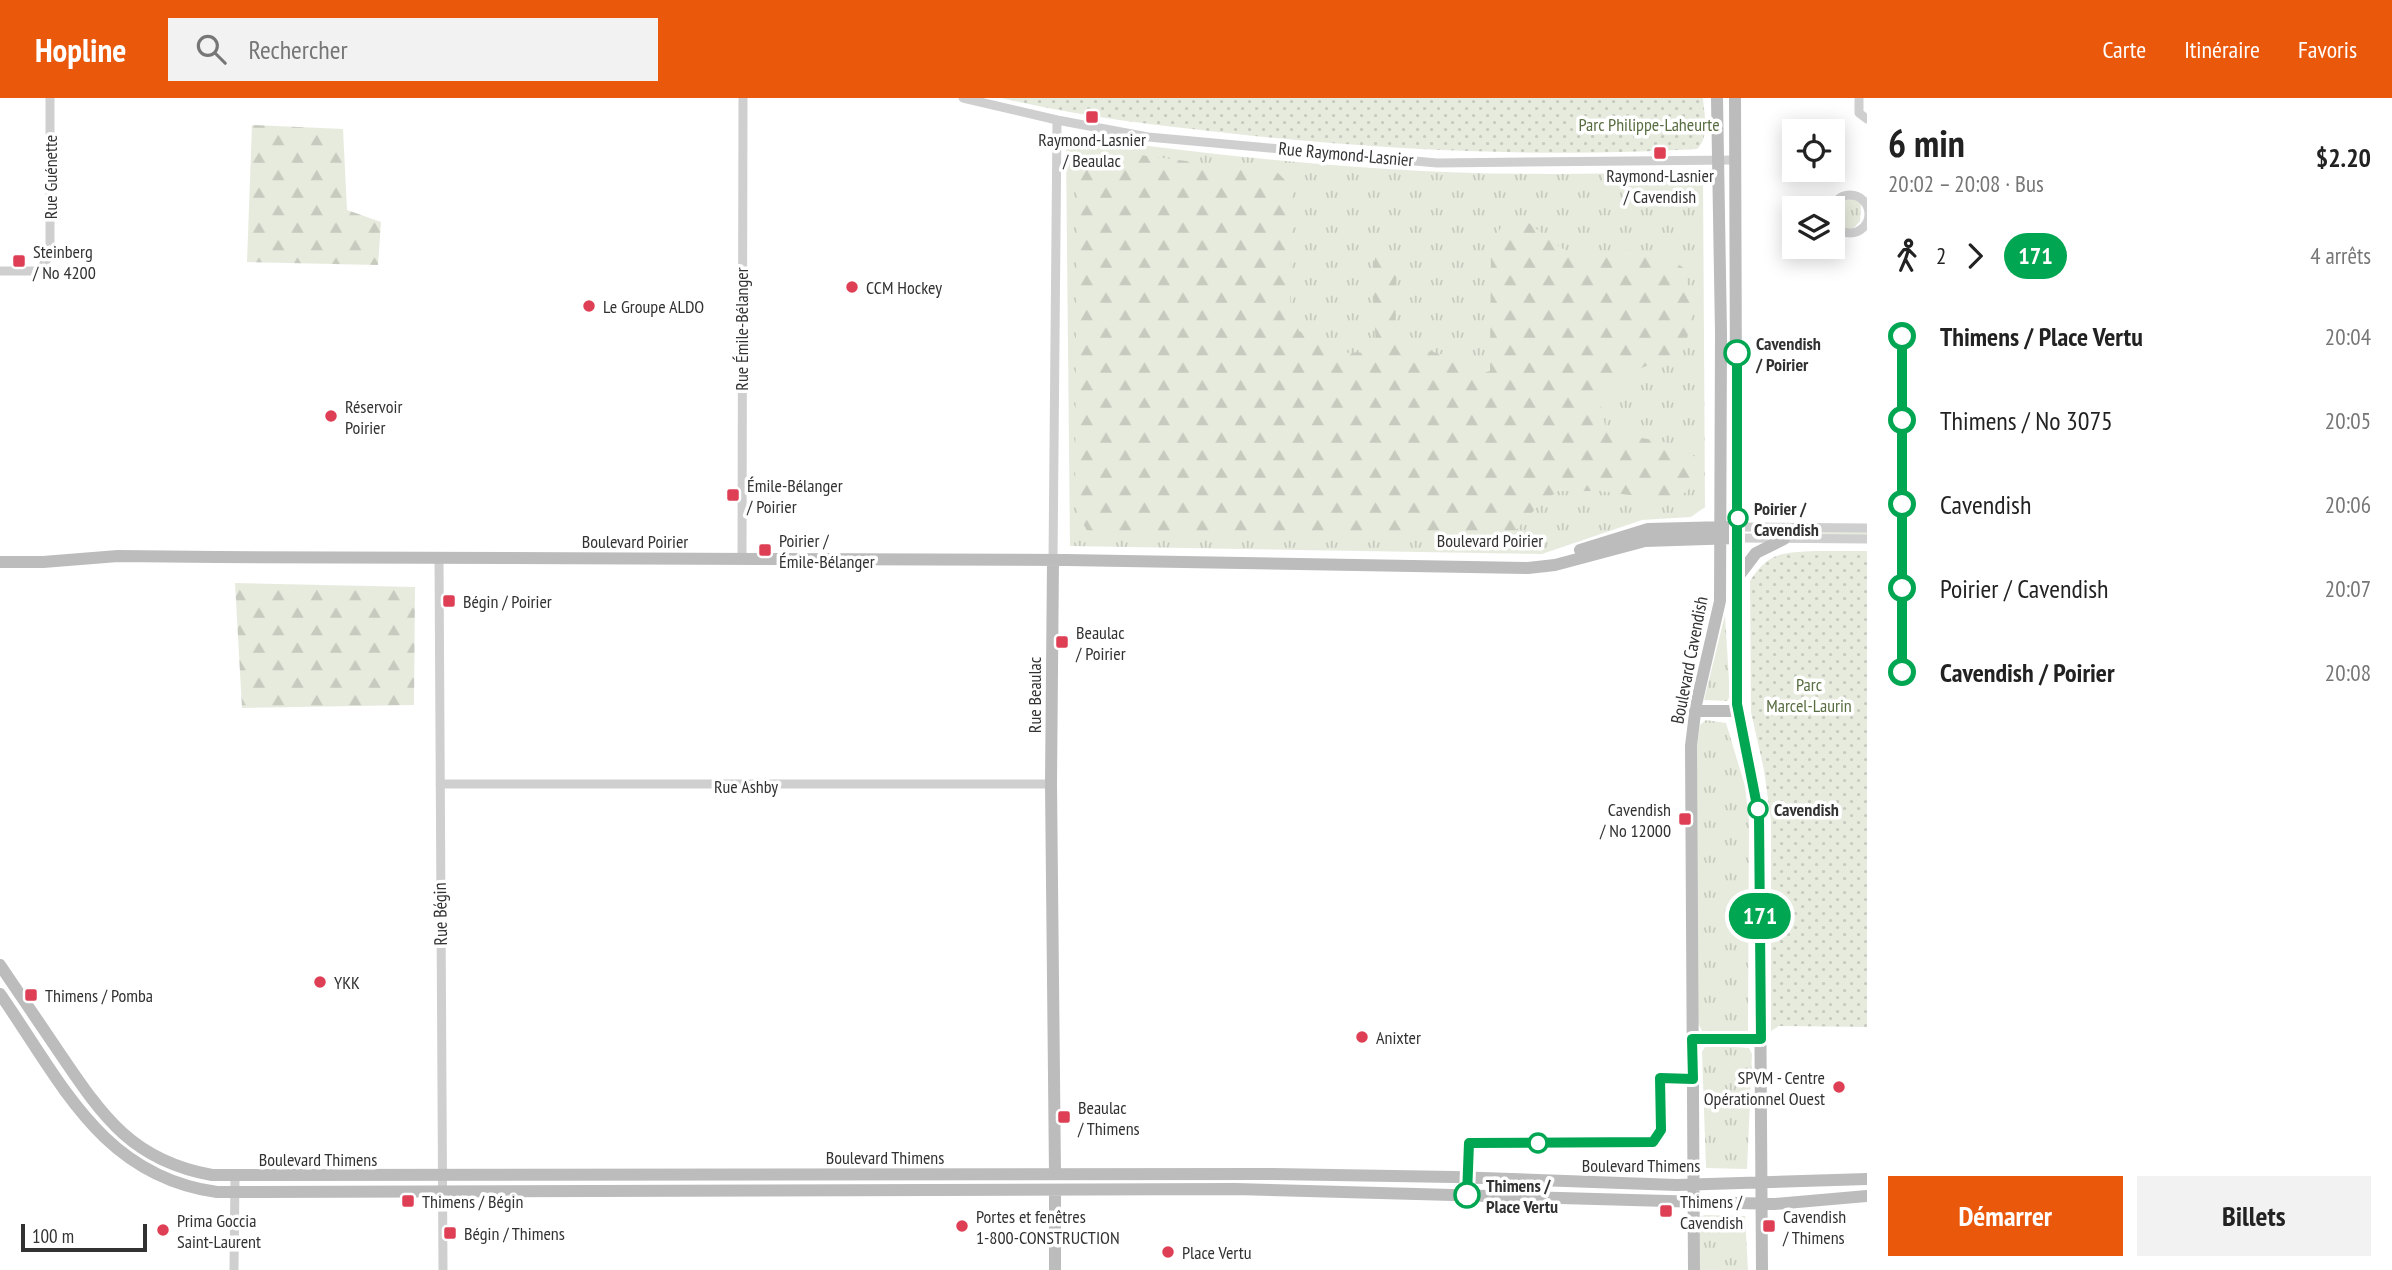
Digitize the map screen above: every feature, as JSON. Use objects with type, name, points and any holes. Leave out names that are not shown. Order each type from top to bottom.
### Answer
[{"type":"street","name":"Rue Guénette","points":[[0,271],[38,271],[50,255],[51,98]]},
{"type":"street","name":"Rue Émile-Bélanger","points":[[742,559],[743,98]]},
{"type":"street","name":"Rue Raymond-Lasnier","points":[[963,98],[1057,120],[1148,137],[1437,163],[1734,160]]},
{"type":"street","name":"Boulevard Cavendish","points":[[1694,1270],[1691,746],[1695,711],[1720,611],[1717,98]]},
{"type":"street","name":"Boulevard Cavendish","points":[[1735,98],[1738,711],[1759,816],[1762,1270]]},
{"type":"street","points":[[1859,98],[1859,113],[1867,119]]},
{"type":"street","name":"Rue Beaulac","points":[[1055,1270],[1051,784],[1057,120]]},
{"type":"street","points":[[1843,195],[1861,197],[1867,205],[1867,224],[1856,232],[1842,232],[1832,223],[1833,203],[1843,195]]},
{"type":"street","points":[[1720,342],[1737,342]]},
{"type":"street","name":"Boulevard Poirier","points":[[0,555],[76,558],[1193,561],[1256,565],[1528,568],[1562,564],[1645,541],[1721,533],[1867,528]]},
{"type":"street","name":"Boulevard Poirier","points":[[1737,533],[1784,539],[1867,539]]},
{"type":"street","points":[[1737,578],[1756,553],[1784,539]]},
{"type":"street","name":"Boulevard Poirier","points":[[0,562],[43,562],[76,558]]},
{"type":"street","name":"Rue Bégin","points":[[439,558],[443,1270]]},
{"type":"street","points":[[1695,711],[1738,711]]},
{"type":"street","name":"Rue Ashby","points":[[440,784],[1051,784]]},
{"type":"street","name":"Boulevard Thimens","points":[[0,965],[95,1105],[125,1138],[174,1166],[204,1174],[235,1177],[1055,1174],[1454,1177],[1693,1184],[1867,1179]]},
{"type":"street","points":[[0,995],[14,986]]},
{"type":"street","name":"Boulevard Thimens","points":[[0,995],[76,1106],[113,1148],[138,1166],[169,1181],[198,1189],[234,1193],[1310,1190],[1694,1203],[1762,1203],[1867,1196]]},
{"type":"street","points":[[1692,1039],[1761,1039]]},
{"type":"street","points":[[556,1175],[556,1191]]},
{"type":"street","points":[[668,1175],[668,1191]]},
{"type":"street","points":[[234,1270],[235,1177]]},
{"type":"green space","name":"Parc Philippe-Laheurte","points":[[1002,98],[1703,98],[1705,125],[1704,138],[1697,149],[1580,153],[1462,151],[1344,144],[1170,127],[1085,115]]},
{"type":"green space","points":[[252,125],[343,129],[347,210],[381,222],[378,265],[247,262]]},
{"type":"green space","points":[[1075,137],[1231,156],[1349,166],[1500,174],[1687,172],[1686,177],[1703,181],[1705,507],[1691,517],[1642,520],[1542,554],[1070,546],[1066,146]]},
{"type":"green space","points":[[1102,150],[1278,173],[1292,187],[1290,310],[1299,331],[1343,353],[1371,352],[1376,348],[1372,271],[1377,250],[1384,247],[1397,259],[1395,333],[1398,343],[1448,356],[1481,374],[1490,371],[1491,245],[1504,222],[1514,216],[1574,254],[1596,256],[1616,251],[1635,251],[1660,256],[1676,263],[1684,268],[1692,309],[1687,340],[1668,357],[1622,376],[1600,401],[1605,425],[1611,432],[1673,444],[1697,458],[1698,475],[1687,492],[1659,499],[1600,491],[1558,491],[1540,504],[1515,531],[1087,531],[1075,506],[1077,171],[1085,159]]},
{"type":"green space","points":[[1851,197],[1861,204],[1860,221],[1852,230],[1845,229],[1845,200]]},
{"type":"green space","points":[[1759,530],[1867,531],[1867,536],[1759,536]]},
{"type":"green space","name":"Parc Marcel-Laurin","points":[[1815,551],[1867,551],[1867,1027],[1779,1026],[1771,1031],[1771,821],[1764,770],[1751,712],[1750,581],[1764,564],[1778,555]]},
{"type":"green space","points":[[235,583],[415,587],[414,705],[242,708]]},
{"type":"green space","points":[[1725,615],[1730,697],[1727,701],[1704,700]]},
{"type":"green space","points":[[1706,720],[1726,723],[1745,786],[1749,820],[1748,1031],[1702,1031],[1697,1021],[1696,753],[1700,725]]},
{"type":"green space","points":[[1706,1045],[1749,1048],[1752,1054],[1747,1169],[1706,1168],[1702,1052]]},
{"type":"green space","points":[[1745,1216],[1748,1270],[1700,1270],[1699,1217]]},
{"type":"bus line","name":"171","points":[[1467,1195],[1469,1143],[1653,1142],[1661,1130],[1660,1078],[1693,1079],[1692,1039],[1761,1039],[1759,816],[1737,704],[1737,353]]},
{"type":"place","name":"Raymond-Lasnier / Beaulac","points":[[1092,117]]},
{"type":"place","name":"Raymond-Lasnier / Cavendish","points":[[1660,153]]},
{"type":"place","name":"Steinberg / No 4200","points":[[19,261]]},
{"type":"place","name":"CCM Hockey","points":[[852,287]]},
{"type":"place","name":"Le Groupe ALDO","points":[[589,306]]},
{"type":"place","name":"Cavendish / Poirier","points":[[1737,353]]},
{"type":"place","name":"Réservoir Poirier","points":[[331,416]]},
{"type":"place","name":"Émile-Bélanger / Poirier","points":[[733,495]]},
{"type":"place","name":"Poirier / Cavendish","points":[[1738,518]]},
{"type":"place","name":"Poirier / Émile-Bélanger","points":[[765,550]]},
{"type":"place","name":"Bégin / Poirier","points":[[449,601]]},
{"type":"place","name":"Beaulac / Poirier","points":[[1062,642]]},
{"type":"place","name":"Cavendish","points":[[1758,809]]},
{"type":"place","name":"Cavendish / No 12000","points":[[1685,819]]},
{"type":"place","name":"YKK","points":[[320,982]]},
{"type":"place","name":"Thimens / Pomba","points":[[31,995]]},
{"type":"place","name":"Anixter","points":[[1362,1037]]},
{"type":"place","name":"SPVM - Centre Opérationnel Ouest","points":[[1839,1087]]},
{"type":"place","name":"Beaulac / Thimens","points":[[1064,1117]]},
{"type":"place","name":"Thimens / Place Vertu","points":[[1467,1195]]},
{"type":"place","name":"Thimens / Bégin","points":[[408,1201]]},
{"type":"place","name":"Thimens / Cavendish","points":[[1666,1211]]},
{"type":"place","name":"Portes et fenêtres 1-800-CONSTRUCTION","points":[[962,1226]]},
{"type":"place","name":"Cavendish / Thimens","points":[[1769,1226]]},
{"type":"place","name":"Prima Goccia Saint-Laurent","points":[[163,1230]]},
{"type":"place","name":"Bégin / Thimens","points":[[450,1233]]},
{"type":"place","name":"Place Vertu","points":[[1168,1252]]}]
